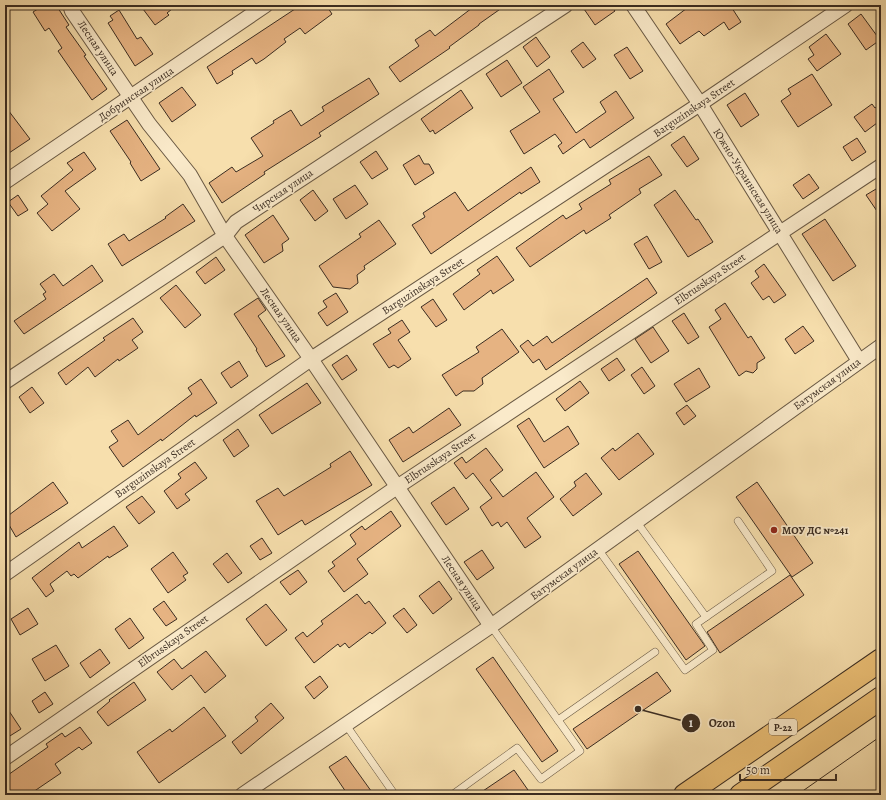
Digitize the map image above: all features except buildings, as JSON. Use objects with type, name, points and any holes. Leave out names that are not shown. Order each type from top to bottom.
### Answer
[{"type":"highway","name":"Р-22","points":[[685,795],[881,660]]},
{"type":"highway","points":[[741,795],[881,698]]},
{"type":"street","name":"Лесная улица","points":[[70,5],[149,124],[190,175],[225,236],[312,359],[491,626]]},
{"type":"street","name":"Добринская улица","points":[[6,180],[132,97],[266,5]]},
{"type":"street","name":"Чирская улица","points":[[5,382],[225,236],[236,222],[566,5]]},
{"type":"street","name":"Южно-Украинская улица","points":[[633,5],[700,104],[859,361]]},
{"type":"street","name":"Barguzinskaya Street","points":[[5,574],[312,359],[700,104],[846,5]]},
{"type":"street","name":"Elbrusskaya Street","points":[[5,758],[397,487],[881,166]]},
{"type":"street","name":"Батумская улица","points":[[242,795],[491,626],[881,346]]},
{"type":"lane","points":[[598,549],[685,670],[713,650],[696,624],[772,571],[738,521]]},
{"type":"lane","points":[[636,522],[706,617]]},
{"type":"lane","points":[[452,795],[517,748],[541,779],[580,751],[491,626]]},
{"type":"lane","points":[[558,720],[655,652]]},
{"type":"lane","points":[[346,725],[395,795]]},
{"type":"tram line","points":[[797,795],[881,736]]},
{"type":"place","name":"МОУ ДС №241","points":[[774,530]]},
{"type":"place","name":"Ozon","points":[[638,709]]}]
